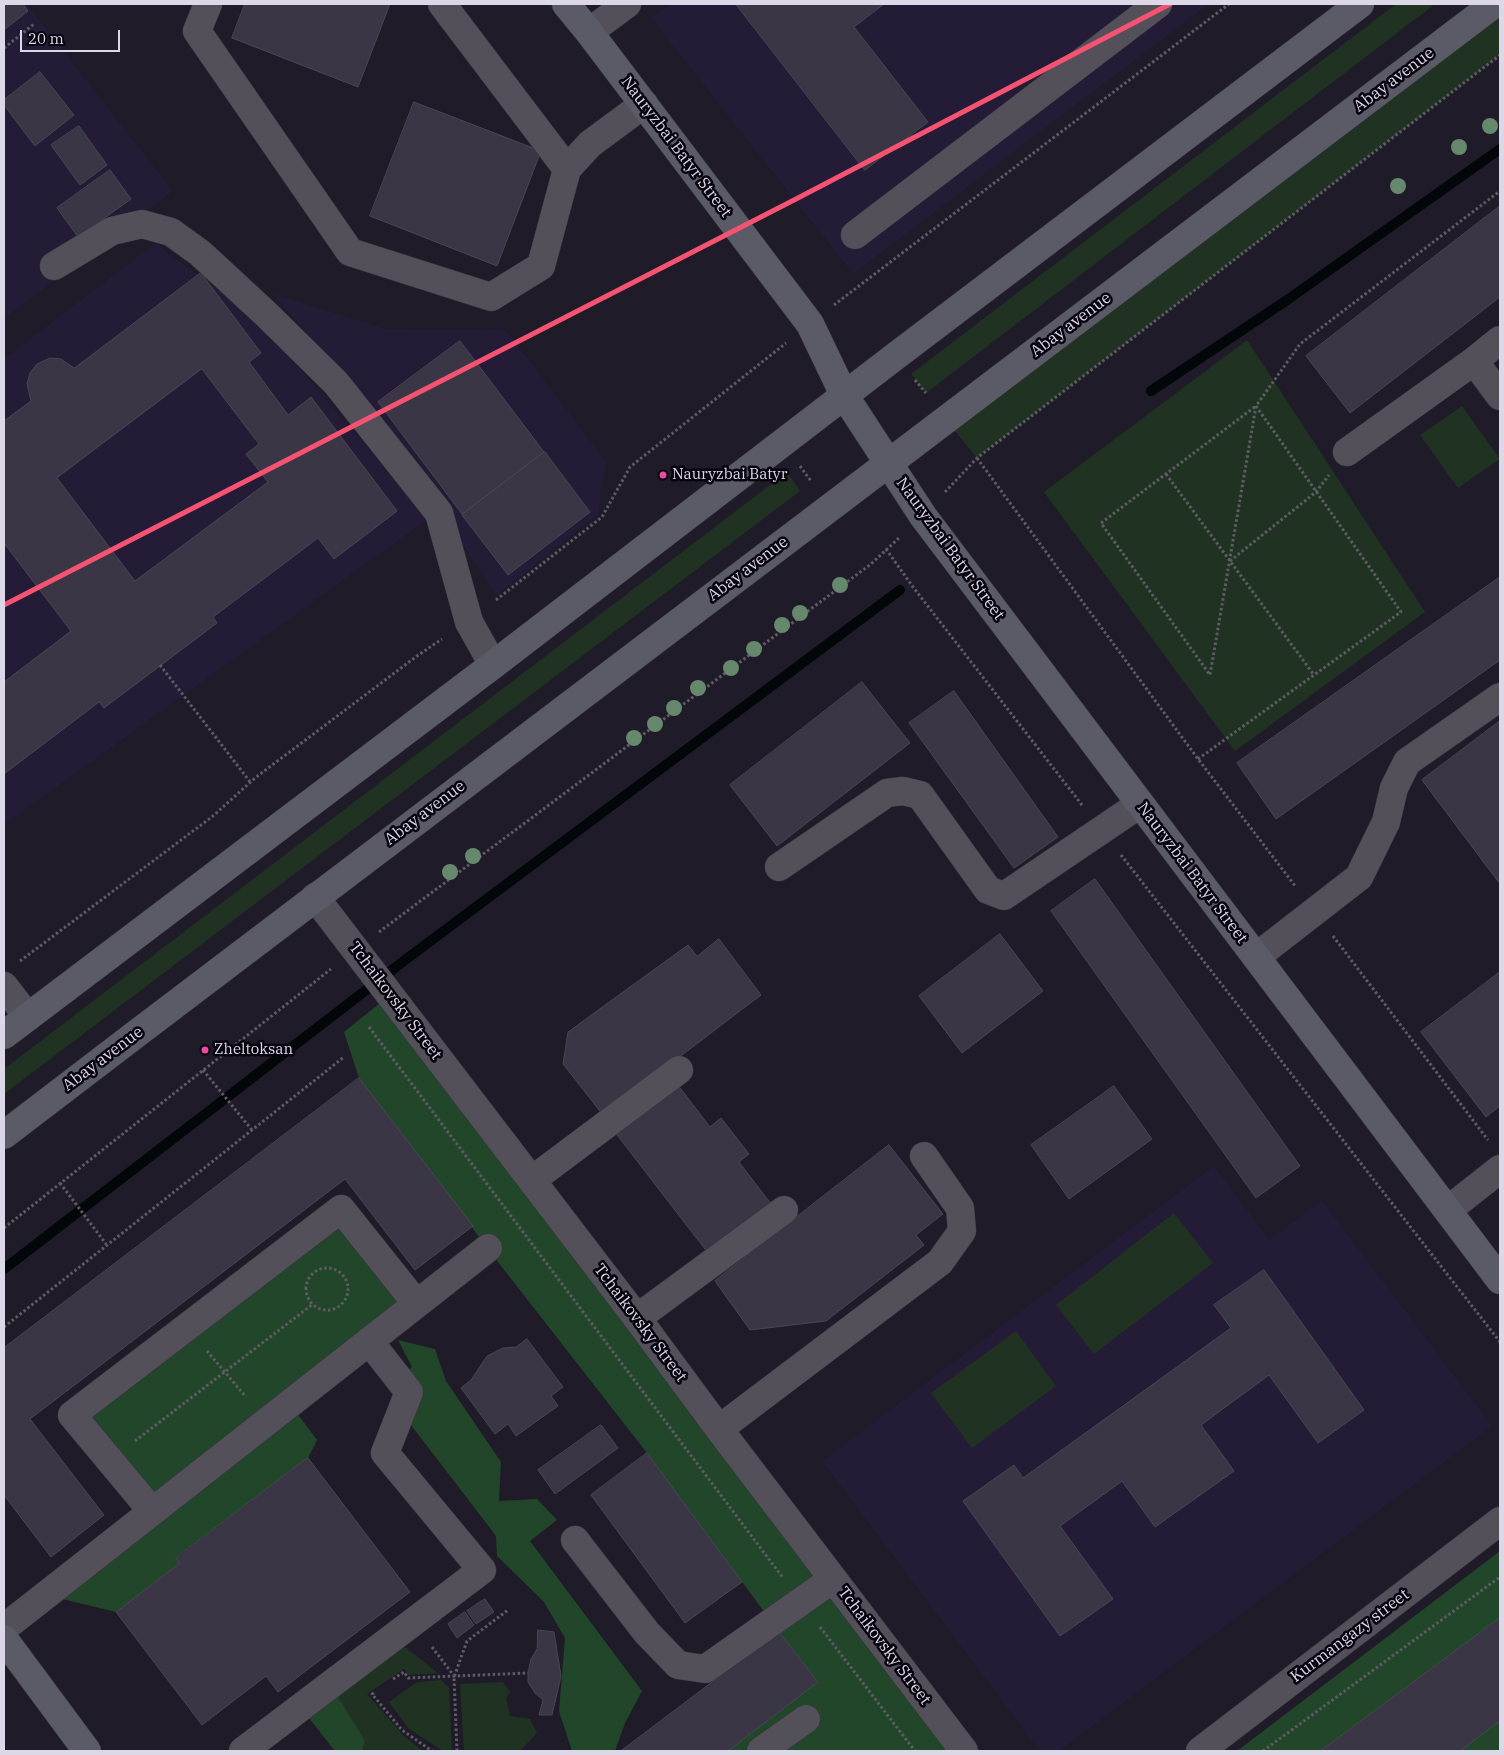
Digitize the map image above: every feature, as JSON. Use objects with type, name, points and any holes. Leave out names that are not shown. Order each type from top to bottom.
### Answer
[{"type":"main road","name":"Nauryzbai Batyr Street","points":[[566,4],[810,324],[844,395],[922,516],[1500,1280]]},
{"type":"main road","points":[[4,1035],[1360,4]]},
{"type":"main road","name":"Abay avenue","points":[[4,1135],[314,897],[1494,4]]},
{"type":"main road","points":[[4,1639],[87,1751]]},
{"type":"street","points":[[208,4],[197,31],[350,252],[491,297],[541,266],[567,169],[590,144],[644,104]]},
{"type":"street","points":[[442,4],[567,169]]},
{"type":"street","points":[[589,32],[627,4]]},
{"type":"street","points":[[856,235],[1158,4]]},
{"type":"street","points":[[54,266],[112,231],[142,224],[171,232],[200,253],[266,314],[336,383],[438,513],[469,622],[493,664]]},
{"type":"street","points":[[1347,452],[1474,361],[1500,340]]},
{"type":"street","points":[[1474,361],[1500,396]]},
{"type":"street","points":[[1256,957],[1359,877],[1386,822],[1394,788],[1407,762],[1500,697]]},
{"type":"street","points":[[779,867],[887,793],[903,791],[920,795],[988,890],[1004,896],[1140,804]]},
{"type":"street","name":"Tchaikovsky Street","points":[[314,897],[532,1180],[964,1751]]},
{"type":"street","points":[[4,986],[28,1017]]},
{"type":"street","points":[[532,1180],[680,1070]]},
{"type":"street","points":[[719,1429],[940,1262],[962,1231],[960,1208],[924,1156]]},
{"type":"street","points":[[1448,1210],[1497,1158]]},
{"type":"street","points":[[152,1511],[72,1415],[341,1210],[416,1303]]},
{"type":"street","points":[[637,1318],[784,1210]]},
{"type":"street","points":[[4,1628],[488,1248]]},
{"type":"street","points":[[243,1751],[482,1570],[385,1453],[409,1392],[369,1341]]},
{"type":"street","name":"Kurmangazy street","points":[[1200,1751],[1500,1521]]},
{"type":"street","points":[[575,1540],[647,1633],[678,1665],[705,1668],[833,1579]]},
{"type":"street","points":[[761,1751],[806,1719]]},
{"type":"path","points":[[19,962],[213,816],[251,783],[417,656],[469,622],[602,517],[630,466],[810,324],[1229,4]]},
{"type":"path","points":[[4,48],[34,24]]},
{"type":"path","points":[[1497,1158],[1198,759],[977,458],[1500,55]]},
{"type":"path","points":[[1256,406],[1210,675],[1101,522],[1256,406],[1300,344],[1500,190]]},
{"type":"path","points":[[911,374],[926,393]]},
{"type":"path","points":[[1198,759],[1401,612],[1256,406]]},
{"type":"path","points":[[799,464],[812,482]]},
{"type":"path","points":[[1166,474],[1314,675]]},
{"type":"path","points":[[1230,561],[1316,492]]},
{"type":"path","points":[[4,1228],[356,950],[863,570],[886,550],[1084,807]]},
{"type":"path","points":[[160,666],[251,783]]},
{"type":"path","points":[[1121,855],[1500,1342]]},
{"type":"path","points":[[369,1026],[915,1751]]},
{"type":"path","points":[[4,1326],[344,1057]]},
{"type":"path","points":[[203,1070],[252,1130]]},
{"type":"path","points":[[60,1183],[106,1244]]},
{"type":"path","points":[[488,1248],[518,1224]]},
{"type":"path","points":[[327,1269],[339,1272],[347,1282],[347,1295],[339,1306],[326,1310],[313,1304],[306,1292],[310,1278],[314,1273],[327,1269]]},
{"type":"path","points":[[109,1460],[313,1304]]},
{"type":"path","points":[[187,1327],[266,1422]]},
{"type":"path","points":[[1263,1751],[1500,1577]]},
{"type":"path","points":[[457,1751],[454,1676],[466,1641],[508,1610]]},
{"type":"path","points":[[413,1623],[454,1676]]},
{"type":"path","points":[[388,1683],[404,1672],[408,1678],[528,1673]]},
{"type":"path","points":[[380,1688],[372,1694],[402,1730],[432,1751]]},
{"type":"shaded area","points":[[4,4],[27,4],[173,191],[4,319]]},
{"type":"shaded area","points":[[670,4],[1209,4],[853,274],[651,18]]},
{"type":"shaded area","points":[[155,243],[260,322],[428,519],[4,825],[4,359]]},
{"type":"shaded area","points":[[272,293],[386,329],[506,330],[606,462],[598,514],[496,596],[392,436]]},
{"type":"shaded area","points":[[1214,1166],[1269,1240],[1322,1200],[1492,1426],[1059,1751],[1040,1751],[822,1461]]},
{"type":"green space","points":[[1396,4],[1435,4],[926,393],[911,374]]},
{"type":"green space","points":[[1500,4],[1500,55],[977,458],[946,420]]},
{"type":"green space","points":[[1247,340],[1425,612],[1235,751],[1044,492]]},
{"type":"green space","points":[[1462,406],[1500,459],[1458,488],[1420,435]]},
{"type":"green space","points":[[787,472],[800,491],[4,1094],[4,1069]]},
{"type":"green space","points":[[390,995],[964,1751],[728,1751],[818,1682],[647,1453],[498,1262],[359,1078],[344,1032]]},
{"type":"green space","points":[[341,1209],[416,1303],[290,1404],[317,1440],[308,1458],[176,1557],[180,1563],[116,1612],[46,1595],[152,1511],[72,1415]]},
{"type":"green space","points":[[1174,1213],[1213,1263],[1094,1354],[1056,1305]]},
{"type":"green space","points":[[1016,1331],[1056,1386],[972,1448],[931,1393]]},
{"type":"green space","points":[[398,1340],[435,1349],[446,1381],[501,1462],[499,1501],[537,1499],[557,1520],[530,1541],[642,1691],[625,1723],[615,1751],[572,1751],[559,1711],[565,1638],[544,1602],[497,1556],[496,1536],[401,1412],[398,1378],[412,1367]]},
{"type":"green space","points":[[1500,1551],[1500,1618],[1321,1751],[1237,1751]]},
{"type":"green space","points":[[405,1647],[438,1673],[409,1675],[404,1669],[367,1694],[405,1737],[423,1751],[335,1751],[305,1713],[386,1655]]},
{"type":"green space","points":[[441,1680],[449,1688],[452,1751],[443,1751],[409,1729],[389,1702],[417,1682]]},
{"type":"green space","points":[[503,1682],[510,1692],[506,1698],[510,1716],[530,1719],[537,1733],[520,1751],[464,1751],[460,1684]]},
{"type":"green space","points":[[335,1692],[365,1741],[362,1751],[335,1751],[305,1713]]},
{"type":"green space","points":[[1500,1721],[1500,1751],[1460,1751]]},
{"type":"building","points":[[4,4],[23,4],[28,11],[4,30]]},
{"type":"building","points":[[245,4],[390,4],[358,87],[232,38]]},
{"type":"building","points":[[736,4],[884,4],[854,27],[928,122],[865,170]]},
{"type":"building","points":[[40,72],[74,115],[35,146],[4,105],[4,100]]},
{"type":"building","points":[[414,102],[541,151],[497,266],[370,216]]},
{"type":"building","points":[[79,126],[107,165],[80,185],[51,145]]},
{"type":"building","points":[[110,170],[131,199],[78,237],[57,208]]},
{"type":"building","points":[[1500,206],[1500,297],[1350,413],[1306,356]]},
{"type":"building","points":[[201,273],[261,353],[249,362],[288,415],[311,397],[397,511],[334,559],[318,538],[213,617],[217,623],[104,708],[99,702],[4,774],[4,682],[71,631],[4,543],[4,421],[31,401],[27,384],[30,373],[37,364],[50,358],[61,359],[74,368]],"holes":[[[202,369],[259,444],[246,454],[268,482],[135,581],[57,478]]]},
{"type":"building","points":[[460,341],[544,452],[462,514],[378,402]]},
{"type":"building","points":[[545,452],[590,512],[508,575],[462,515]]},
{"type":"building","points":[[1500,577],[1500,660],[1276,819],[1237,763]]},
{"type":"building","points":[[862,682],[910,743],[777,846],[730,785]]},
{"type":"building","points":[[954,691],[1058,837],[1014,868],[909,723]]},
{"type":"building","points":[[1500,721],[1500,884],[1422,780]]},
{"type":"building","points":[[1095,879],[1300,1166],[1256,1198],[1051,911]]},
{"type":"building","points":[[1000,934],[1043,991],[962,1053],[919,996]]},
{"type":"building","points":[[719,939],[761,995],[603,1115],[563,1064],[568,1032],[688,945],[697,956]]},
{"type":"building","points":[[1500,972],[1500,1106],[1486,1117],[1421,1032]]},
{"type":"building","points":[[359,1078],[473,1226],[415,1270],[345,1179],[30,1419],[104,1515],[51,1557],[4,1495],[4,1348]]},
{"type":"building","points":[[677,1084],[710,1127],[721,1118],[749,1154],[739,1162],[771,1204],[708,1253],[614,1131]]},
{"type":"building","points":[[1114,1086],[1152,1139],[1069,1199],[1031,1145]]},
{"type":"building","points":[[889,1145],[943,1214],[916,1235],[924,1245],[826,1321],[750,1330],[715,1281]]},
{"type":"building","points":[[1264,1270],[1364,1410],[1318,1443],[1269,1375],[1201,1425],[1234,1471],[1155,1527],[1122,1481],[1060,1526],[1113,1599],[1060,1636],[963,1501],[1014,1465],[1023,1478],[1231,1328],[1214,1305]]},
{"type":"building","points":[[527,1339],[563,1387],[551,1396],[558,1406],[516,1436],[508,1424],[495,1434],[461,1388],[471,1380],[487,1356],[503,1348],[516,1347]]},
{"type":"building","points":[[601,1425],[618,1448],[555,1494],[538,1470]]},
{"type":"building","points":[[647,1453],[742,1582],[685,1623],[591,1495]]},
{"type":"building","points":[[308,1458],[410,1592],[278,1692],[266,1676],[202,1725],[116,1612],[180,1563],[176,1558]]},
{"type":"building","points":[[485,1599],[494,1612],[476,1624],[467,1611]]},
{"type":"building","points":[[465,1612],[474,1625],[457,1638],[448,1624]]},
{"type":"building","points":[[1500,1618],[1500,1721],[1460,1751],[1321,1751]]},
{"type":"building","points":[[538,1630],[554,1632],[561,1676],[552,1715],[539,1715],[543,1700],[535,1693],[528,1682],[531,1659],[537,1649]]},
{"type":"building","points":[[779,1632],[818,1682],[728,1751],[621,1751]]},
{"type":"waterway","points":[[1151,391],[1290,298],[1500,149]]},
{"type":"waterway","points":[[4,1269],[409,957],[900,590]]},
{"type":"transit line","points":[[4,605],[796,199],[1170,4]]},
{"type":"place","name":"Nauryzbai Batyr","points":[[663,475]]},
{"type":"place","name":"Zheltoksan","points":[[205,1050]]}]
